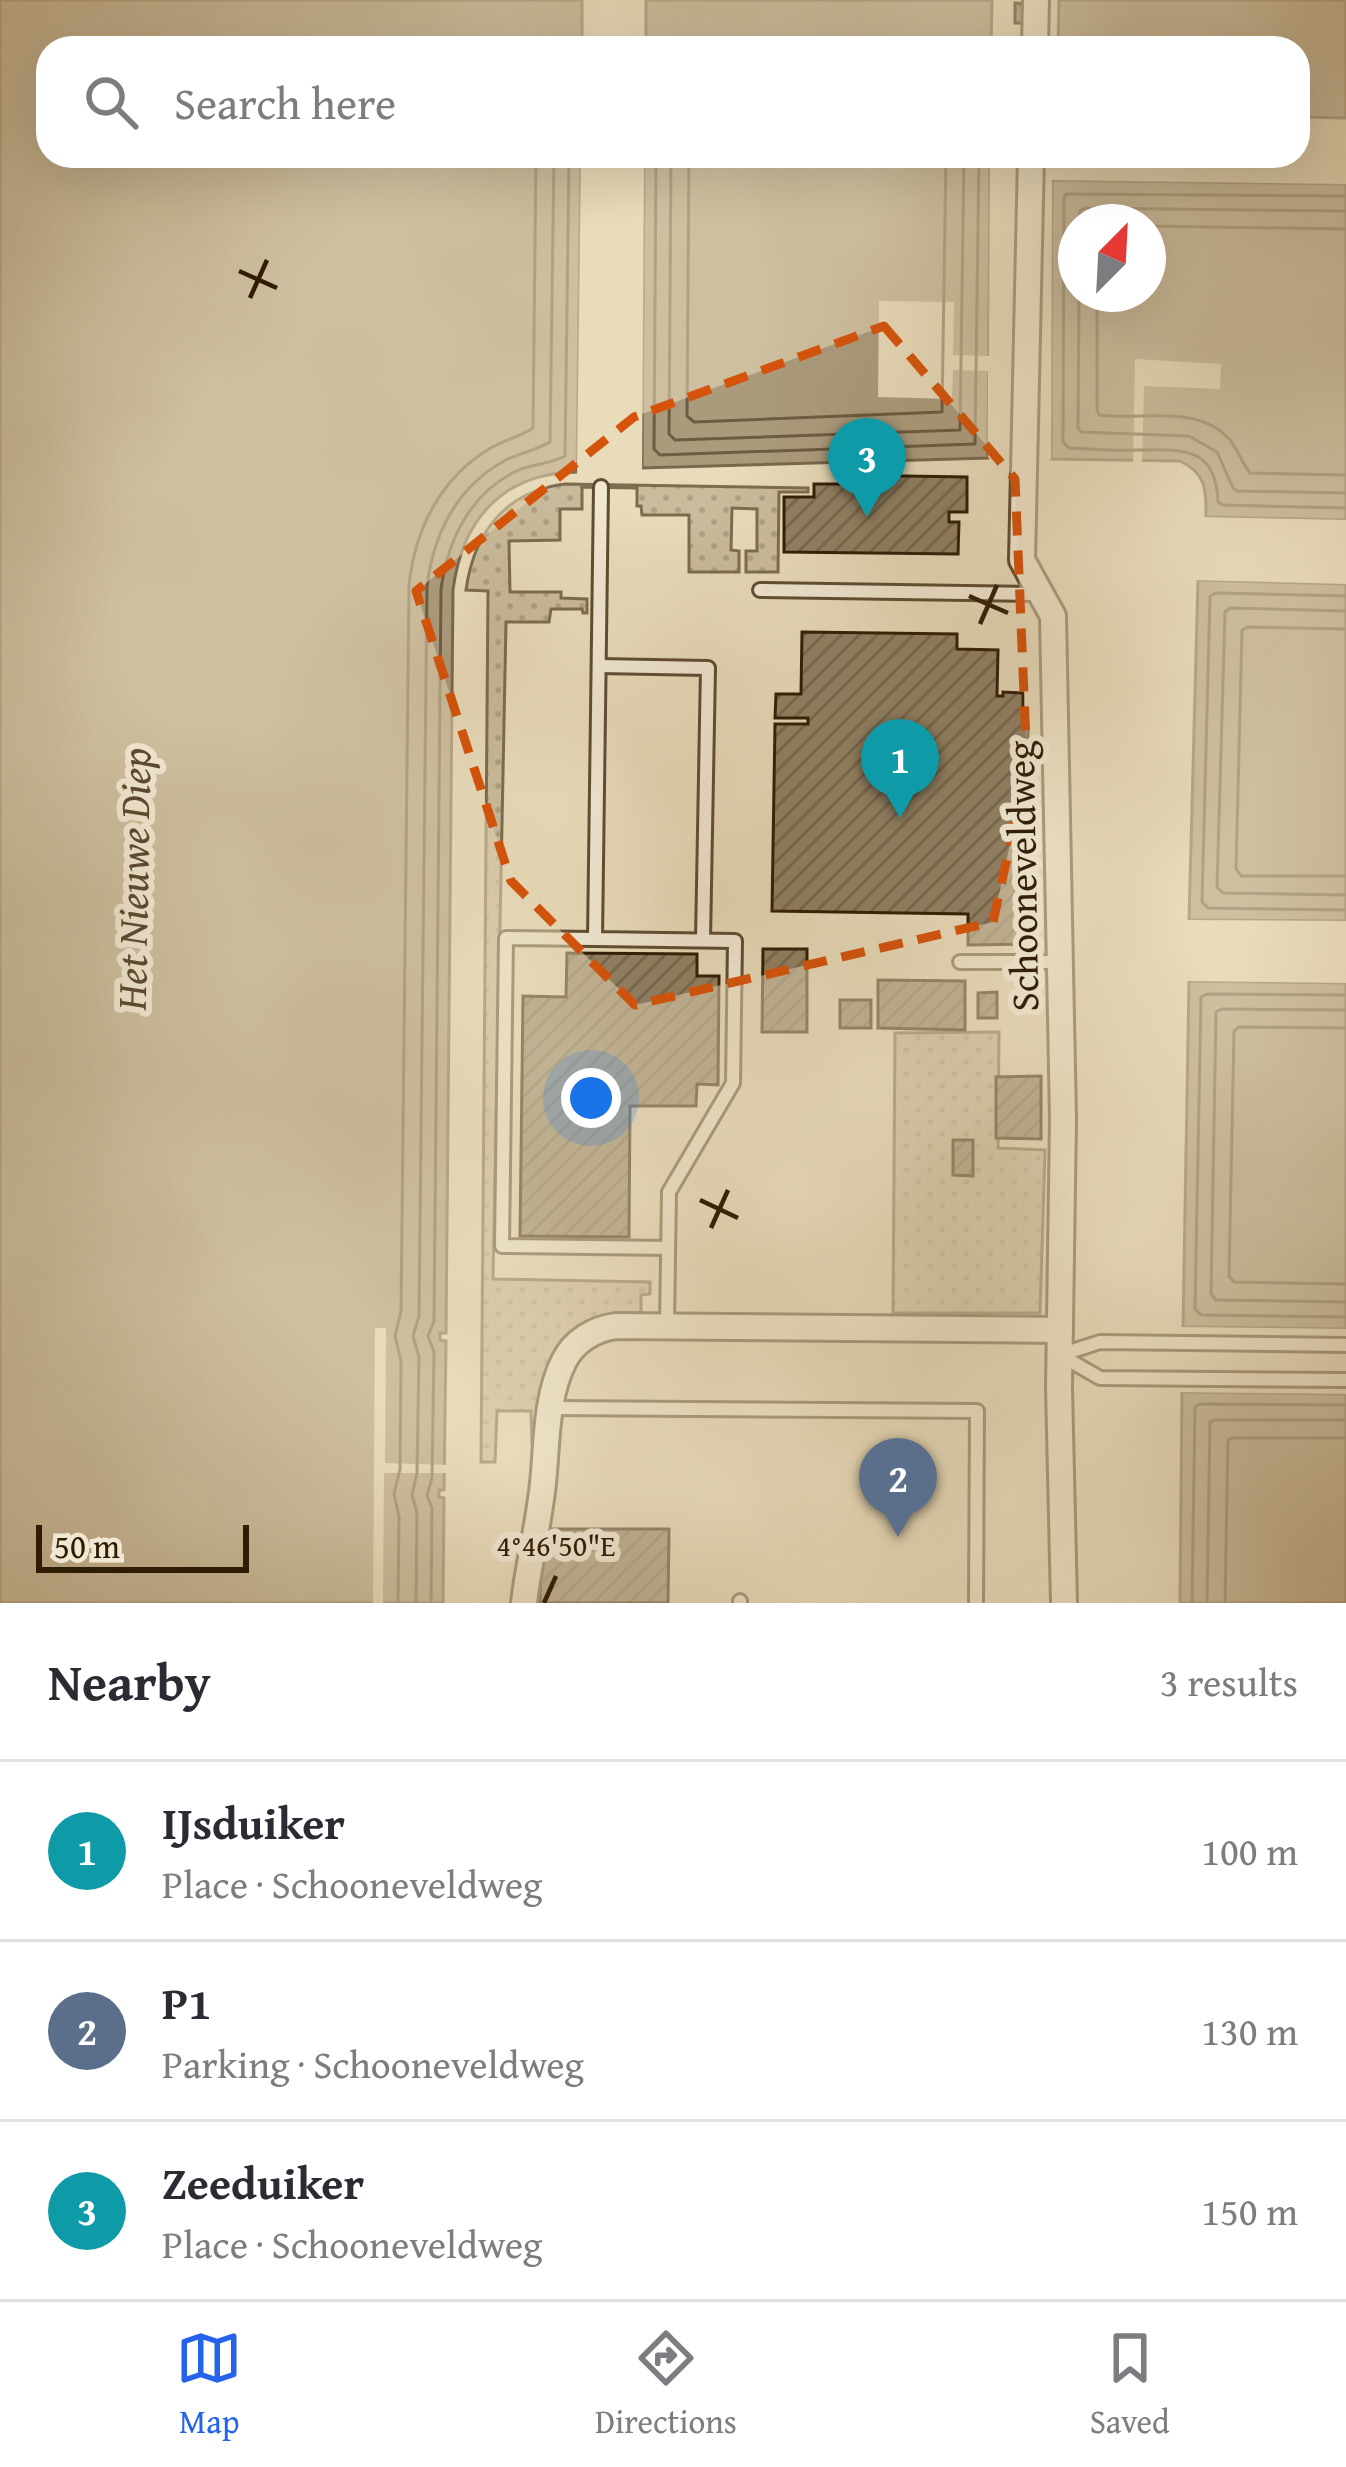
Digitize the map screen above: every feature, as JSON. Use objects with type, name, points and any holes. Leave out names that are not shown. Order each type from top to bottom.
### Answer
[{"type":"street","points":[[1035,36],[1036,0]]},
{"type":"street","name":"Schooneveldweg","points":[[1031,168],[1022,560],[1053,616],[1063,1119],[1064,1603]]},
{"type":"street","points":[[524,1603],[557,1378],[564,1360],[582,1340],[606,1328],[1060,1342]]},
{"type":"lane","points":[[595,939],[601,487]]},
{"type":"lane","points":[[760,590],[1040,594]]},
{"type":"lane","points":[[598,666],[708,668],[703,940]]},
{"type":"lane","points":[[667,1327],[669,1192],[733,1083],[735,941],[506,938],[502,1246],[668,1248]]},
{"type":"lane","points":[[960,962],[1060,962]]},
{"type":"lane","points":[[1060,1342],[1346,1345]]},
{"type":"lane","points":[[1060,1342],[1100,1378],[1346,1379]]},
{"type":"lane","points":[[551,1408],[977,1411],[976,1603]]},
{"type":"highlighted area","points":[[884,326],[1015,479],[1027,766],[993,922],[635,1005],[511,881],[416,591],[634,417]]},
{"type":"shaded area","points":[[565,484],[808,488],[808,492],[779,492],[778,572],[746,572],[746,551],[757,551],[757,509],[732,508],[731,550],[739,551],[739,572],[689,572],[689,515],[642,515],[637,488],[582,487],[582,509],[560,509],[560,540],[509,541],[510,592],[561,592],[561,598],[587,599],[587,613],[551,609],[549,622],[506,622],[493,1279],[650,1282],[650,1294],[641,1295],[641,1313],[610,1315],[568,1334],[547,1369],[532,1445],[531,1411],[497,1411],[495,1462],[481,1462],[488,591],[466,590],[477,550],[496,518],[526,495]]},
{"type":"shaded area","points":[[999,1032],[998,1148],[1045,1150],[1040,1313],[893,1313],[895,1033]]},
{"type":"water","name":"Het Nieuwe Diep","points":[[0,0],[582,0],[582,36],[36,36],[36,168],[581,168],[577,472],[528,481],[491,505],[466,542],[453,590],[446,1333],[440,1333],[440,1340],[446,1341],[444,1490],[439,1490],[439,1497],[444,1498],[443,1603],[0,1603]]},
{"type":"water","points":[[646,0],[992,0],[991,36],[646,36]]},
{"type":"water","points":[[1059,0],[1346,0],[1346,118],[1310,117],[1310,36],[1058,36]]},
{"type":"water","points":[[644,168],[990,168],[988,458],[642,468]]},
{"type":"water","points":[[1052,180],[1346,184],[1346,520],[1206,517],[1203,484],[1180,461],[1051,459]]},
{"type":"water","points":[[1198,580],[1346,584],[1346,921],[1189,920]]},
{"type":"water","points":[[1189,981],[1346,983],[1346,1329],[1183,1327]]},
{"type":"water","points":[[1182,1392],[1346,1394],[1346,1603],[1180,1603]]},
{"type":"pier","points":[[581,168],[587,168],[583,472],[577,478]]},
{"type":"pier","points":[[638,168],[644,168],[642,474],[636,468]]},
{"type":"pier","points":[[990,168],[996,168],[994,458],[988,458],[988,371],[953,370],[952,399],[878,397],[879,301],[954,302],[953,355],[989,356]]},
{"type":"pier","points":[[1052,174],[1346,178],[1346,184],[1052,180],[1051,459],[1045,459],[1046,180]]},
{"type":"pier","points":[[1135,359],[1221,364],[1220,389],[1144,386],[1142,468],[1133,468]]},
{"type":"pier","points":[[1200,517],[1346,520],[1346,526],[1206,523]]},
{"type":"pier","points":[[1198,574],[1346,578],[1346,584],[1192,580]]},
{"type":"pier","points":[[1183,920],[1346,921],[1346,927],[1189,926]]},
{"type":"pier","points":[[1189,975],[1346,977],[1346,983],[1183,981]]},
{"type":"pier","points":[[1177,1327],[1346,1329],[1346,1335],[1183,1333]]},
{"type":"pier","points":[[375,1328],[386,1328],[385,1463],[451,1465],[450,1473],[384,1473],[383,1603],[373,1603]]},
{"type":"pier","points":[[1181,1386],[1346,1388],[1346,1394],[1176,1392]]},
{"type":"building","points":[[1015,3],[1026,4],[1026,23],[1015,23]]},
{"type":"building","points":[[843,475],[967,477],[967,512],[949,512],[949,522],[959,522],[958,554],[784,552],[784,497],[814,497],[814,484],[843,484]]},
{"type":"building","points":[[802,632],[957,634],[957,649],[998,650],[997,696],[1023,693],[1023,724],[1028,724],[1026,944],[968,945],[968,914],[772,911],[775,724],[808,724],[808,718],[775,718],[776,694],[801,694]]},
{"type":"building","points":[[763,949],[807,949],[807,1032],[762,1032]]},
{"type":"building","points":[[567,953],[697,954],[697,976],[719,976],[718,1085],[697,1084],[696,1106],[630,1106],[629,1237],[520,1236],[523,996],[566,997]]},
{"type":"building","points":[[878,980],[965,981],[965,1030],[878,1028]]},
{"type":"building","points":[[997,992],[997,1018],[978,1018],[978,993]]},
{"type":"building","points":[[840,1000],[871,1000],[871,1028],[840,1028]]},
{"type":"building","points":[[1041,1076],[1041,1139],[996,1138],[996,1077]]},
{"type":"building","points":[[953,1140],[973,1140],[973,1176],[953,1175]]},
{"type":"building","points":[[541,1529],[669,1529],[668,1603],[540,1603]]},
{"type":"place","name":"Zeeduiker","points":[[867,517]]},
{"type":"place","name":"IJsduiker","points":[[900,818]]},
{"type":"place","name":"P1","points":[[898,1537]]}]
